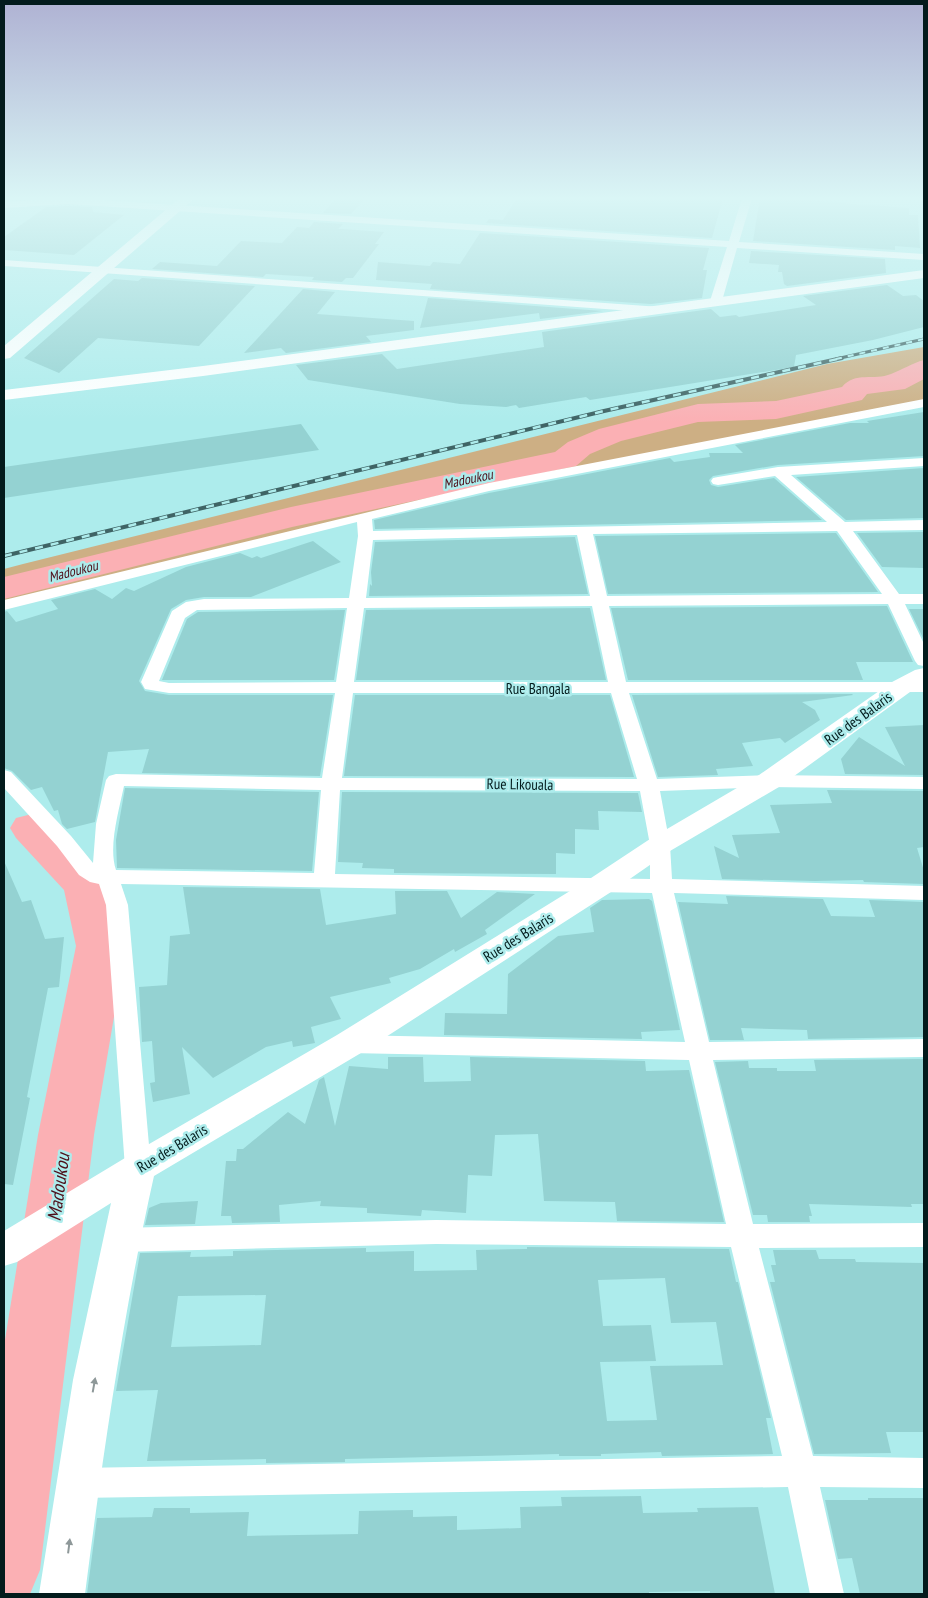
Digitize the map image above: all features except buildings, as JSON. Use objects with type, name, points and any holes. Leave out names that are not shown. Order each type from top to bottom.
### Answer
[{"type":"main road","points":[[4,354],[99,273]]},
{"type":"main road","name":"Rue des Balaris","points":[[4,1250],[121,1178],[349,1044],[601,885],[660,845],[769,781],[917,683]]},
{"type":"main road","points":[[62,1594],[77,1483],[120,1240],[121,1178]]},
{"type":"street","points":[[138,273],[660,310]]},
{"type":"street","points":[[716,302],[726,273]]},
{"type":"street","points":[[9,396],[924,274]]},
{"type":"street","points":[[4,605],[364,516],[550,474],[924,403]]},
{"type":"street","points":[[718,481],[778,471],[924,462]]},
{"type":"street","points":[[778,471],[843,528],[894,598],[924,661]]},
{"type":"street","points":[[324,879],[331,784],[358,604],[366,536],[364,516]]},
{"type":"street","points":[[366,536],[584,530],[843,528],[924,525]]},
{"type":"street","points":[[584,530],[619,689],[649,785],[660,845],[661,886],[742,1236],[801,1471],[827,1594]]},
{"type":"street","points":[[358,604],[924,599]]},
{"type":"street","name":"Rue Bangala","points":[[358,604],[204,604],[192,606],[178,615],[151,677],[151,685],[169,688],[619,689],[917,683]]},
{"type":"street","points":[[4,776],[13,799],[64,841],[87,870],[98,877],[324,879],[924,893]]},
{"type":"street","name":"Rue Likouala","points":[[107,878],[103,862],[103,848],[106,824],[116,780],[331,784],[649,785],[769,781],[924,783]]},
{"type":"street","points":[[107,878],[117,905],[121,1178]]},
{"type":"street","points":[[349,1044],[699,1051],[924,1048]]},
{"type":"street","points":[[120,1240],[436,1232],[742,1236],[924,1235]]},
{"type":"street","points":[[77,1483],[801,1471],[924,1472]]},
{"type":"shaded area","points":[[924,347],[924,403],[489,487],[4,603],[4,569],[827,364]]},
{"type":"waterway","name":"Madoukou","points":[[4,588],[291,517],[565,459],[579,448],[610,435],[698,413],[776,410],[852,394],[858,386],[895,383],[924,368]]},
{"type":"waterway","name":"Madoukou","points":[[4,1570],[66,1135],[101,946],[86,885],[32,828]]},
{"type":"railway","points":[[836,359],[924,339]]},
{"type":"railway","points":[[4,556],[604,411],[842,358]]}]
